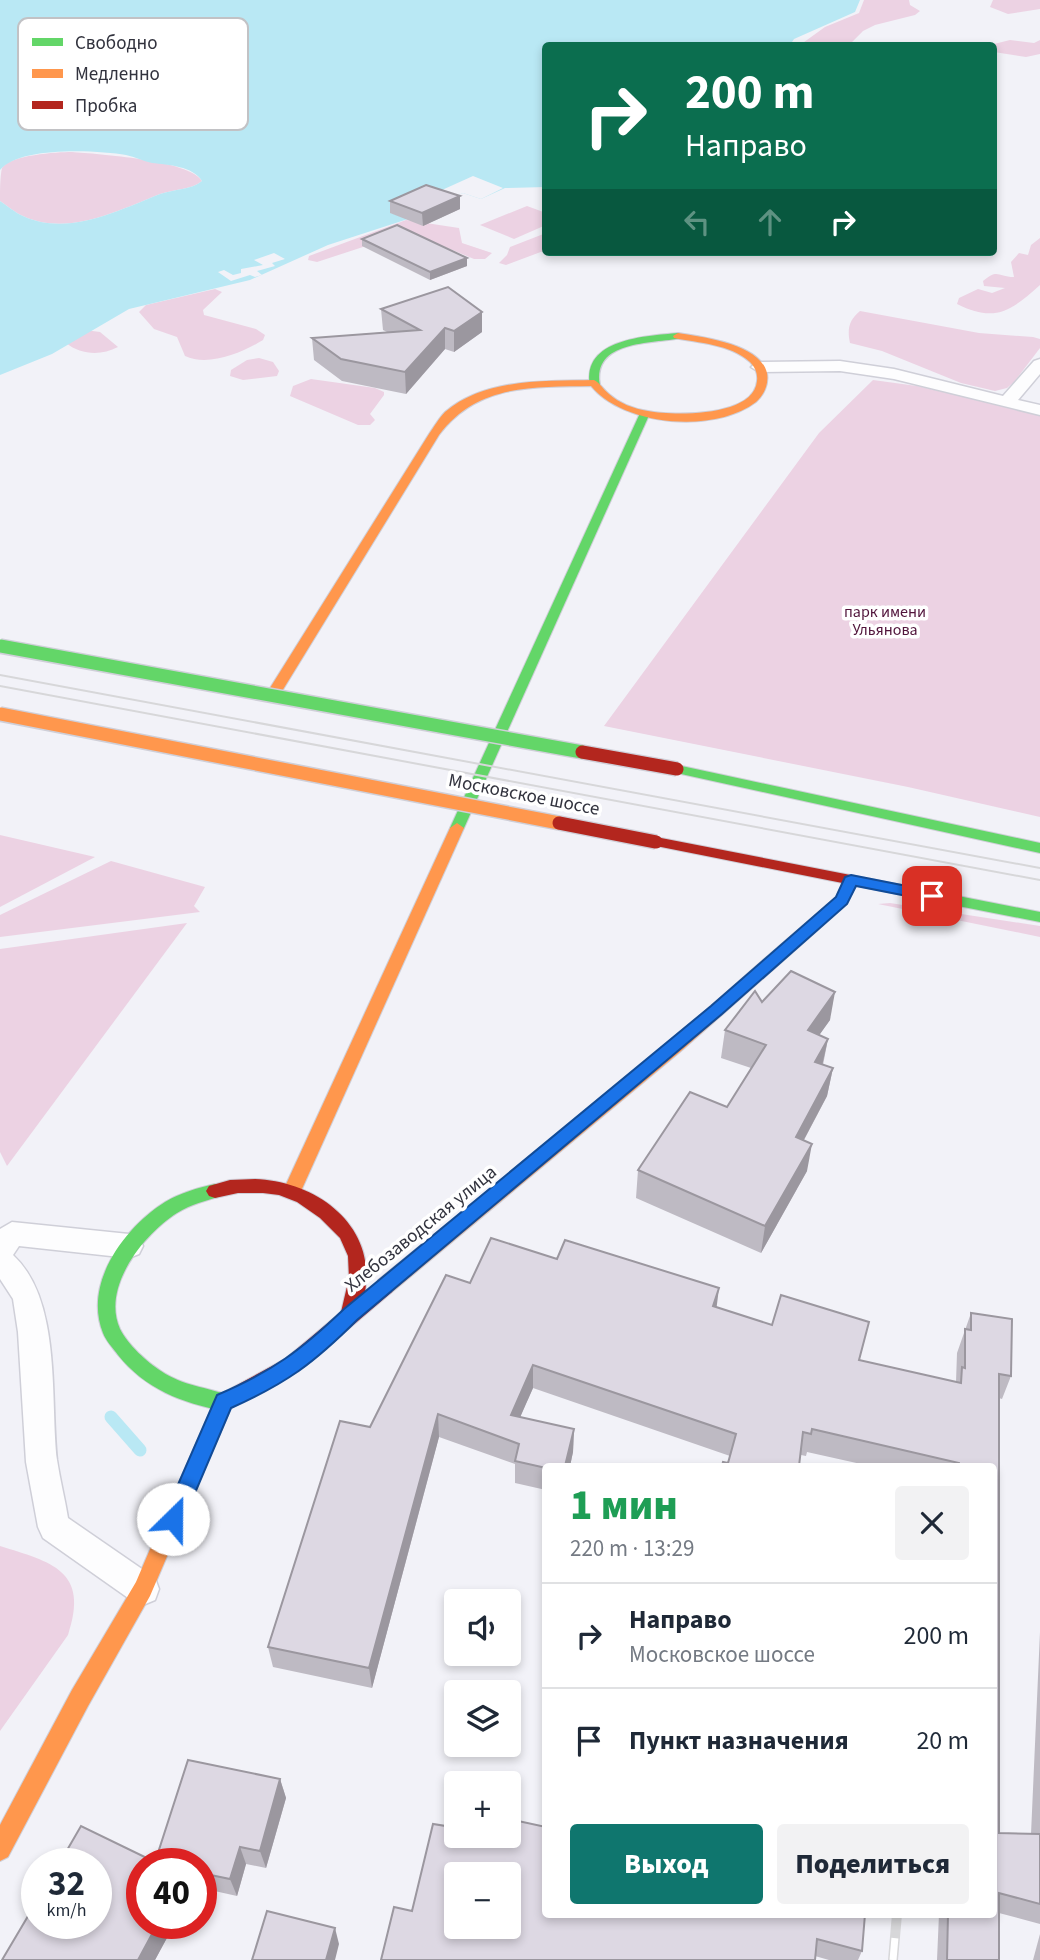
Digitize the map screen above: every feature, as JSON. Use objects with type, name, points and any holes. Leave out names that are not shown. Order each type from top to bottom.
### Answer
[{"type":"street","points":[[678,336],[720,343],[750,357],[759,367],[763,378],[761,389],[752,399],[737,408],[693,417],[645,414],[607,398],[594,383],[592,376],[594,365],[602,355],[634,340],[656,337],[678,336]]},
{"type":"street","points":[[1008,401],[1040,364]]},
{"type":"street","points":[[759,367],[840,366],[894,374],[1040,410]]},
{"type":"street","points":[[272,696],[434,434],[451,413],[470,401],[501,391],[544,384],[594,383]]},
{"type":"street","points":[[292,1191],[645,414]]},
{"type":"street","points":[[0,646],[677,769],[1040,848]]},
{"type":"street","name":"Московское шоссе","points":[[0,714],[1040,917]]},
{"type":"street","name":"Хлебозаводская улица","points":[[224,1402],[266,1383],[309,1354],[351,1314],[675,1047],[842,900],[851,880]]},
{"type":"street","points":[[0,1849],[80,1698],[143,1590],[224,1402],[200,1399],[176,1391],[151,1377],[129,1358],[108,1328],[108,1289],[116,1266],[129,1246],[148,1225],[173,1205],[198,1193],[231,1185],[268,1184],[292,1191],[326,1211],[352,1236],[359,1264],[358,1290],[351,1314]]},
{"type":"street","points":[[0,1252],[12,1234],[129,1246]]},
{"type":"street","points":[[0,1261],[13,1273],[27,1298],[33,1332],[42,1462],[54,1527],[143,1590]]},
{"type":"green space","points":[[864,0],[909,0],[910,5],[920,11],[915,15],[875,25],[863,31],[852,42],[804,42],[825,27],[859,13]]},
{"type":"green space","points":[[993,0],[1040,0],[1040,9],[1008,14],[990,7]]},
{"type":"green space","points":[[1010,40],[1034,43],[1040,40],[1040,54],[1026,57],[997,52],[997,43]]},
{"type":"green space","points":[[72,152],[162,163],[194,174],[202,181],[110,214],[58,224],[40,222],[20,214],[0,201],[1,171],[7,164],[34,155]]},
{"type":"green space","points":[[527,206],[542,212],[542,227],[514,239],[480,225]]},
{"type":"green space","points":[[406,220],[459,228],[462,243],[492,253],[485,259],[474,259],[409,232],[317,262],[308,260],[309,256]]},
{"type":"green space","points":[[542,235],[542,252],[506,265],[499,263],[510,247]]},
{"type":"green space","points":[[1040,238],[1040,285],[1020,302],[992,313],[970,310],[957,304],[959,298],[978,289],[992,293],[1005,288],[984,286],[983,281],[995,274],[1014,277],[1011,262],[1019,253],[1028,255],[1031,245]]},
{"type":"green space","points":[[215,289],[222,292],[203,310],[204,315],[256,329],[265,335],[263,340],[225,357],[194,359],[185,356],[177,337],[154,329],[139,312],[146,305]]},
{"type":"green space","points":[[860,311],[979,333],[1033,337],[1040,339],[1040,348],[1014,382],[1007,388],[995,391],[961,383],[882,351],[850,343],[850,325]]},
{"type":"green space","points":[[85,330],[100,332],[118,347],[91,353],[66,343]]},
{"type":"green space","points":[[259,358],[273,362],[279,371],[277,376],[243,380],[230,376],[231,370],[247,360]]},
{"type":"green space","points":[[311,379],[375,388],[384,392],[370,414],[375,420],[370,425],[358,425],[290,396],[293,386]]},
{"type":"green space","name":"парк имени Ульянова","points":[[873,380],[917,386],[1040,414],[1040,817],[908,787],[604,726],[819,433]]},
{"type":"green space","points":[[0,835],[95,857],[0,907]]},
{"type":"green space","points":[[111,861],[205,887],[194,906],[200,912],[0,937],[0,915]]},
{"type":"green space","points":[[890,903],[1040,926],[1040,937],[878,904]]},
{"type":"green space","points":[[187,923],[7,1166],[0,1152],[0,949]]},
{"type":"green space","points":[[0,1546],[50,1564],[70,1582],[74,1596],[68,1635],[0,1731]]},
{"type":"water","points":[[0,0],[860,0],[855,12],[792,42],[542,42],[542,187],[505,188],[481,199],[463,193],[408,219],[328,245],[250,280],[129,309],[52,354],[0,375],[0,201],[20,214],[40,222],[58,224],[110,214],[202,181],[193,172],[180,167],[152,163],[126,155],[97,152],[41,153],[10,162],[0,170]]},
{"type":"pier","points":[[473,176],[503,188],[481,199],[463,193],[408,219],[391,213]]},
{"type":"pier","points":[[274,253],[285,259],[272,263],[275,266],[257,271],[262,275],[250,275],[231,281],[218,272],[224,270],[233,275],[241,273],[241,269],[263,265],[254,260]]},
{"type":"building","points":[[426,185],[460,196],[422,213],[390,201]]},
{"type":"building","points":[[397,225],[467,258],[430,272],[362,239]]},
{"type":"building","points":[[448,287],[482,312],[454,331],[445,328],[405,372],[341,359],[312,338],[420,330],[381,309]]},
{"type":"building","points":[[791,971],[835,992],[808,1030],[828,1039],[815,1062],[833,1068],[796,1137],[812,1144],[765,1226],[638,1170],[690,1092],[727,1107],[766,1045],[725,1030],[755,991],[762,1002]]},
{"type":"building","points":[[491,1238],[557,1259],[565,1240],[719,1288],[713,1306],[772,1325],[781,1295],[869,1322],[859,1360],[961,1383],[962,1367],[965,1368],[965,1329],[971,1330],[971,1313],[1012,1319],[1011,1376],[999,1374],[999,1833],[1040,1834],[1040,1904],[999,1893],[999,1960],[947,1960],[948,1918],[997,1918],[997,1463],[959,1463],[812,1429],[811,1434],[803,1432],[799,1463],[728,1463],[736,1434],[533,1365],[511,1415],[574,1429],[566,1463],[542,1463],[542,1467],[515,1461],[519,1444],[438,1414],[369,1668],[268,1647],[340,1421],[370,1427],[446,1275],[470,1283]]},
{"type":"building","points":[[188,1760],[280,1779],[260,1851],[240,1847],[230,1879],[217,1876],[217,1848],[160,1848]]},
{"type":"building","points":[[521,1822],[542,1826],[542,1918],[865,1918],[862,1951],[817,1939],[815,1960],[381,1960],[394,1907],[412,1911],[433,1824],[444,1826],[444,1848],[521,1848]]},
{"type":"building","points":[[81,1826],[126,1848],[126,1939],[149,1939],[138,1960],[2,1960],[21,1928],[21,1939],[112,1939],[112,1848],[68,1848]]},
{"type":"building","points":[[267,1911],[335,1928],[326,1960],[252,1960]]},
{"type":"waterway","points":[[111,1417],[140,1450]]},
{"type":"tram line","points":[[0,675],[1040,868]]},
{"type":"tram line","points":[[0,686],[1040,880]]},
{"type":"railway","points":[[893,1960],[897,1918]]},
{"type":"traffic: fast","points":[[595,385],[593,371],[597,360],[607,352],[635,342],[678,336]]},
{"type":"traffic: fast","points":[[457,828],[645,413]]},
{"type":"traffic: fast","points":[[0,646],[582,752]]},
{"type":"traffic: fast","points":[[677,769],[1040,848]]},
{"type":"traffic: fast","points":[[769,964],[842,900],[851,880]]},
{"type":"traffic: fast","points":[[953,900],[1040,917]]},
{"type":"traffic: fast","points":[[215,1191],[189,1198],[171,1207],[139,1234],[115,1270],[109,1289],[107,1310],[113,1334],[144,1370],[181,1391],[224,1402]]},
{"type":"traffic: slow","points":[[595,385],[607,398],[624,408],[668,417],[714,415],[734,409],[757,394],[763,379],[761,368],[754,360],[730,347],[678,336]]},
{"type":"traffic: slow","points":[[272,696],[434,434],[449,415],[466,403],[501,390],[538,384],[594,383]]},
{"type":"traffic: slow","points":[[0,714],[559,823]]},
{"type":"traffic: slow","points":[[292,1191],[457,828]]},
{"type":"traffic: slow","points":[[385,1286],[675,1047],[769,964]]},
{"type":"traffic: slow","points":[[0,1849],[80,1698],[143,1589],[176,1512]]},
{"type":"traffic: jam","points":[[582,752],[677,769]]},
{"type":"traffic: jam","points":[[559,823],[656,842]]},
{"type":"traffic: jam","points":[[656,842],[953,900]]},
{"type":"traffic: jam","points":[[215,1191],[247,1186],[279,1188],[315,1204],[337,1222],[353,1244],[358,1263],[358,1278],[350,1314]]},
{"type":"traffic: jam","points":[[176,1512],[224,1402],[292,1365],[385,1286]]},
{"type":"route","points":[[173,1519],[224,1402],[266,1383],[309,1354],[351,1314],[675,1047],[842,900],[851,880],[932,896]]}]
